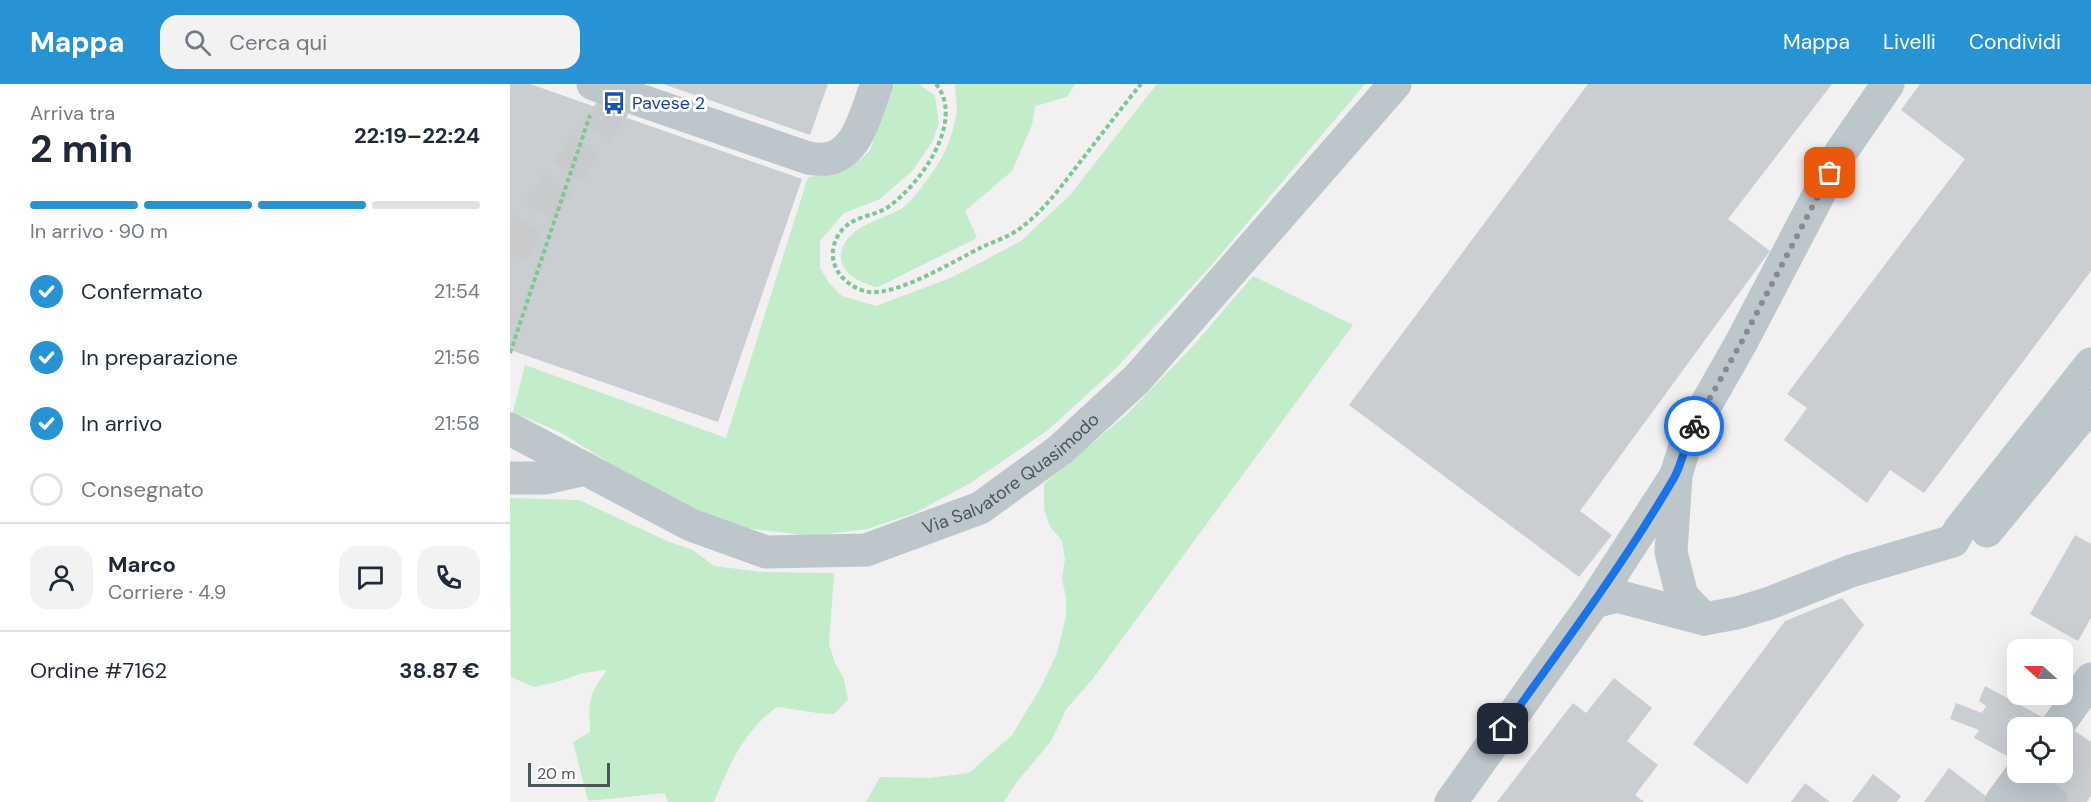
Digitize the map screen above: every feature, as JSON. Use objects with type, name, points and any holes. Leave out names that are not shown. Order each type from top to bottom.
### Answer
[{"type":"street","points":[[596,85],[819,160],[831,159],[841,155],[849,148],[856,138],[877,84]]},
{"type":"street","name":"Via Salvatore Quasimodo","points":[[510,429],[691,525],[766,552],[866,550],[980,508],[1060,450],[1137,379],[1395,84]]},
{"type":"street","points":[[1704,620],[1682,596],[1671,552],[1676,475],[1688,436],[1741,343],[1841,152],[1888,84]]},
{"type":"street","points":[[1953,541],[1960,529],[2091,364]]},
{"type":"street","points":[[1594,602],[1617,596],[1704,620],[1770,603],[1851,571],[1953,541],[1968,542],[1983,536],[2079,419],[2091,408]]},
{"type":"street","points":[[510,478],[546,478],[586,469]]},
{"type":"street","points":[[1451,802],[1594,602],[1676,475]]},
{"type":"street","points":[[2064,717],[2091,679]]},
{"type":"street","points":[[2014,784],[2052,802]]},
{"type":"path","points":[[936,84],[943,92],[946,103],[946,119],[938,149],[922,171],[888,207],[852,221],[843,228],[833,249],[832,258],[836,268],[842,277],[858,289],[880,292],[906,285],[1022,227],[1055,194],[1141,84]]},
{"type":"path","points":[[510,353],[596,85]]},
{"type":"green space","points":[[895,84],[919,84],[935,96],[939,124],[932,142],[913,170],[880,199],[844,213],[820,241],[820,268],[829,283],[842,296],[876,306],[953,277],[1021,241],[1070,195],[1157,84],[1365,84],[1210,267],[1116,368],[1048,430],[972,482],[915,513],[867,529],[811,536],[747,528],[695,512],[622,471],[562,433],[513,412],[525,365],[726,438],[808,177],[850,167],[870,150]]},
{"type":"green space","points":[[955,84],[1075,84],[1067,97],[1035,106],[1032,125],[1012,171],[965,211],[977,238],[878,287],[862,282],[854,278],[843,266],[842,250],[846,241],[857,230],[901,209],[930,176],[940,161],[953,131],[957,112]]},
{"type":"green space","points":[[1253,276],[1353,325],[1091,681],[1067,708],[1051,741],[1016,783],[1004,802],[866,802],[880,777],[929,778],[969,773],[1012,735],[1041,687],[1057,653],[1066,616],[1066,597],[1062,579],[1065,559],[1062,541],[1050,526],[1044,509],[1044,484],[1127,414],[1193,346]]},
{"type":"green space","points":[[510,498],[579,500],[667,541],[693,550],[714,566],[762,572],[834,573],[829,644],[835,663],[844,679],[848,700],[834,714],[777,707],[755,727],[738,750],[714,802],[668,802],[665,793],[588,801],[573,742],[590,732],[591,699],[596,686],[607,670],[583,673],[534,687],[511,677]]},
{"type":"building","points":[[510,84],[530,84],[802,179],[718,422],[510,350]]},
{"type":"building","points":[[663,84],[828,84],[810,135]]},
{"type":"building","points":[[1588,84],[1832,84],[1728,219],[1770,251],[1580,511],[1612,535],[1579,577],[1349,405]]},
{"type":"building","points":[[1920,84],[2091,84],[2091,271],[1924,493],[1890,470],[1867,503],[1784,440],[1807,408],[1787,394],[1965,159],[1901,110]]},
{"type":"building","points":[[2075,535],[2091,544],[2091,618],[2078,641],[2030,614]]},
{"type":"building","points":[[1842,598],[1864,625],[1747,784],[1693,744],[1785,621]]},
{"type":"building","points":[[1614,678],[1652,708],[1627,741],[1658,765],[1635,795],[1644,802],[1497,802],[1573,703],[1586,713]]},
{"type":"building","points":[[1985,686],[2007,698],[2007,705],[2020,705],[2042,717],[2007,717],[2007,756],[1974,738],[1979,730],[1950,719],[1956,703],[1982,713],[1986,706],[1979,701]]},
{"type":"building","points":[[2073,730],[2091,742],[2091,796],[2087,802],[2061,802],[2046,783],[2073,783]]},
{"type":"building","points":[[1949,768],[1991,800],[1990,802],[1924,802]]},
{"type":"building","points":[[1873,774],[1901,796],[1897,802],[1852,802]]},
{"type":"building","points":[[1805,783],[1830,802],[1791,802]]},
{"type":"tunnel","points":[[510,251],[630,84]]},
{"type":"way so far","points":[[1694,426],[1741,343],[1830,173]]},
{"type":"place","name":"Pavese 2","points":[[614,103]]},
{"type":"route","points":[[1503,729],[1594,602],[1676,475],[1688,436],[1694,426]]}]
